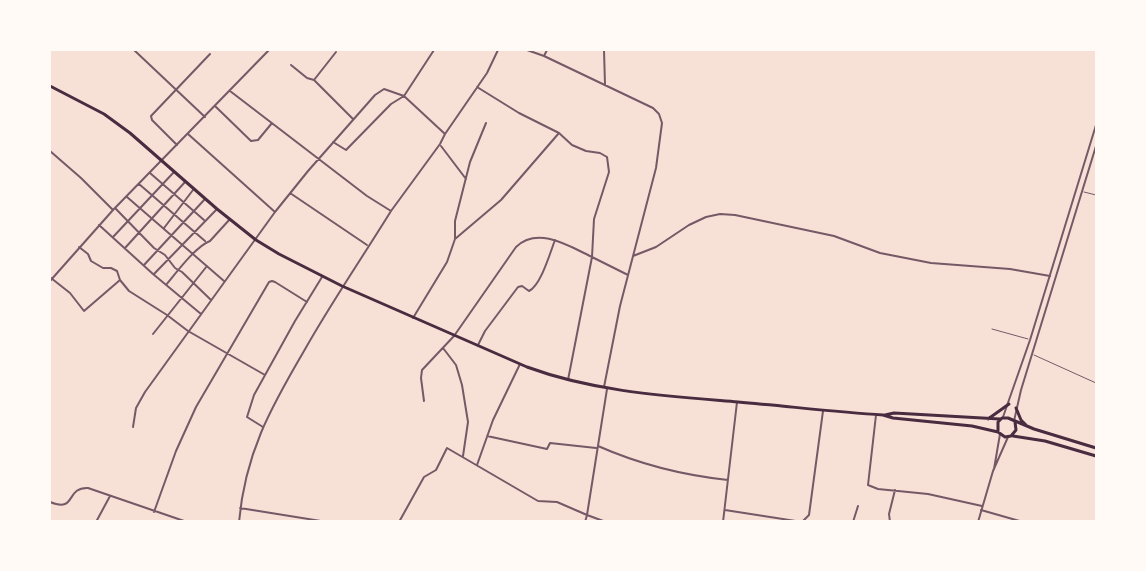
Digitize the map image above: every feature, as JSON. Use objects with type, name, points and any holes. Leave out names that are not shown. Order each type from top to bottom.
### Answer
[{"type":"main road","points":[[50,86],[104,114],[256,240],[322,277],[520,364],[568,380],[666,397],[876,415],[914,414],[987,420],[1008,418],[1096,448]]},
{"type":"main road","points":[[987,420],[1009,404]]},
{"type":"main road","points":[[1016,408],[1021,420],[1027,426]]},
{"type":"main road","points":[[883,415],[972,426],[1010,436],[1045,441],[1096,456]]},
{"type":"main road","points":[[999,433],[997,425],[1001,419]]},
{"type":"main road","points":[[1010,436],[1016,430],[1014,421]]},
{"type":"street","points":[[134,50],[205,117]]},
{"type":"street","points":[[120,280],[87,311],[84,311],[70,293],[50,280],[114,209],[269,50]]},
{"type":"street","points":[[333,142],[346,150],[391,104],[404,96],[434,50]]},
{"type":"street","points":[[239,522],[248,464],[274,402],[342,286],[391,211],[440,144],[444,134],[477,87],[498,50]]},
{"type":"street","points":[[527,50],[653,108],[663,123],[656,168],[620,306],[585,522]]},
{"type":"street","points":[[544,56],[547,50]]},
{"type":"street","points":[[604,50],[605,85]]},
{"type":"street","points":[[314,80],[336,52]]},
{"type":"street","points":[[177,145],[151,118],[210,54]]},
{"type":"street","points":[[291,65],[307,78],[314,80],[353,119]]},
{"type":"street","points":[[477,87],[519,113],[559,133],[572,145],[586,152],[600,153],[607,157],[609,172],[594,219],[592,257],[568,380]]},
{"type":"street","points":[[134,427],[136,408],[145,392],[211,300],[275,212],[375,95],[384,89],[404,96],[444,134]]},
{"type":"street","points":[[230,91],[367,196],[391,211]]},
{"type":"street","points":[[215,106],[251,141],[258,140],[272,123]]},
{"type":"street","points":[[413,318],[447,262],[455,238],[454,221],[473,151],[486,123]]},
{"type":"street","points":[[1001,419],[1009,404],[1030,340],[1096,125]]},
{"type":"street","points":[[455,238],[501,200],[559,133]]},
{"type":"street","points":[[188,134],[275,212]]},
{"type":"street","points":[[440,144],[466,179]]},
{"type":"street","points":[[1014,421],[1032,354],[1096,146]]},
{"type":"street","points":[[50,151],[211,300]]},
{"type":"street","points":[[113,237],[174,172]]},
{"type":"street","points":[[150,173],[205,221]]},
{"type":"street","points":[[124,248],[185,182]]},
{"type":"street","points":[[140,184],[206,242]]},
{"type":"street","points":[[164,228],[194,189]]},
{"type":"street","points":[[291,193],[368,246]]},
{"type":"street","points":[[127,197],[225,281]]},
{"type":"street","points":[[144,266],[205,199]]},
{"type":"street","points":[[1073,203],[1079,204]]},
{"type":"street","points":[[153,274],[217,209]]},
{"type":"street","points":[[1070,211],[1076,213]]},
{"type":"street","points":[[633,256],[656,247],[688,225],[706,217],[727,214],[834,236],[880,253],[931,263],[1000,268],[1050,276]]},
{"type":"street","points":[[166,285],[230,219]]},
{"type":"street","points":[[99,225],[201,314]]},
{"type":"street","points":[[424,401],[422,370],[454,336],[516,247],[524,239],[534,236],[555,240],[628,275]]},
{"type":"street","points":[[478,346],[485,331],[518,287],[522,286],[530,291],[535,288],[555,240]]},
{"type":"street","points":[[79,246],[88,254],[91,261],[103,268],[117,271],[120,280],[129,291],[167,315],[188,332],[265,375]]},
{"type":"street","points":[[153,334],[207,266]]},
{"type":"street","points":[[263,427],[248,417],[254,395],[322,277]]},
{"type":"street","points":[[154,512],[182,435],[269,282],[272,280],[307,302]]},
{"type":"street","points":[[443,348],[456,364],[462,386],[468,422],[463,456]]},
{"type":"street","points":[[477,465],[493,420],[520,364]]},
{"type":"street","points":[[723,522],[737,402]]},
{"type":"street","points":[[724,510],[808,521],[823,411]]},
{"type":"street","points":[[876,415],[868,485],[878,489],[928,494],[982,506]]},
{"type":"street","points":[[993,471],[999,433]]},
{"type":"street","points":[[487,436],[547,449],[550,443],[597,447],[630,460],[679,474],[728,480]]},
{"type":"street","points":[[978,522],[993,471],[1010,436]]},
{"type":"street","points":[[399,522],[424,477],[436,470],[447,448],[538,501],[557,502],[606,522]]},
{"type":"street","points":[[50,502],[59,506],[65,505],[80,488],[88,488],[187,522]]},
{"type":"street","points":[[890,522],[889,514],[895,490]]},
{"type":"street","points":[[96,522],[110,496]]},
{"type":"street","points":[[853,522],[858,506]]},
{"type":"street","points":[[240,508],[327,522]]},
{"type":"street","points":[[981,510],[1023,522]]},
{"type":"lane","points":[[1083,191],[1096,195]]},
{"type":"lane","points":[[992,329],[1030,340]]},
{"type":"lane","points":[[1032,354],[1096,383]]}]
